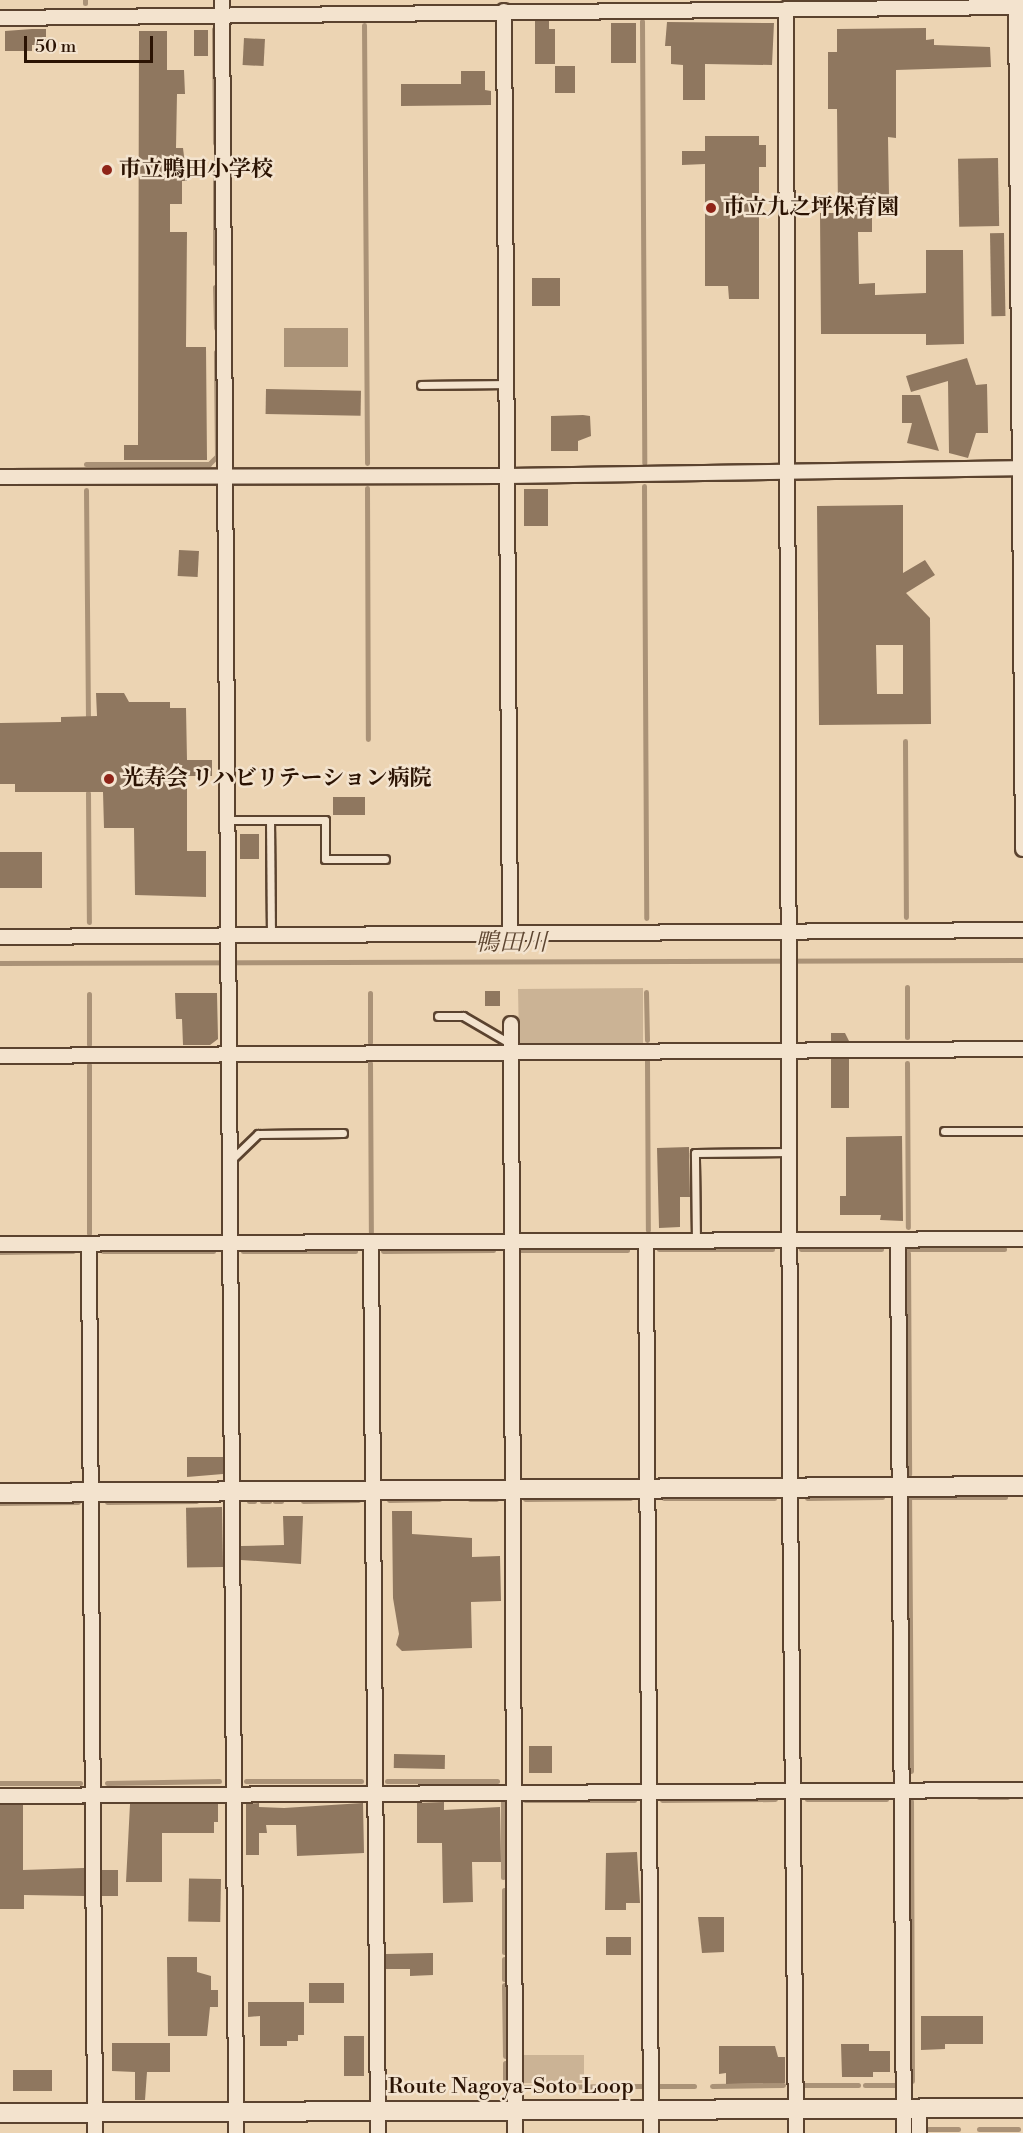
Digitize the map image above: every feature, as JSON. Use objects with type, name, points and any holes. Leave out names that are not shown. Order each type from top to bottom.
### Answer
[{"type":"street","points":[[0,18],[222,7],[485,6],[504,11],[564,5],[786,9],[861,4],[1019,5],[1023,849]]},
{"type":"street","points":[[222,7],[228,941],[232,1159],[237,2133]]},
{"type":"street","points":[[786,9],[788,937],[791,1051],[790,1487],[796,2133]]},
{"type":"street","points":[[504,11],[510,934]]},
{"type":"street","points":[[0,477],[508,476],[1022,468]]},
{"type":"street","points":[[0,937],[228,941],[271,936],[510,934],[788,937],[1023,930]]},
{"type":"street","points":[[511,1024],[515,2133]]},
{"type":"street","points":[[0,1056],[511,1048],[791,1051],[1023,1049]]},
{"type":"street","points":[[0,1244],[1023,1239]]},
{"type":"street","points":[[898,1240],[899,1790],[912,2110],[919,2133]]},
{"type":"street","points":[[646,1241],[651,2133]]},
{"type":"street","points":[[370,1242],[378,2133]]},
{"type":"street","points":[[89,1244],[95,2133]]},
{"type":"street","points":[[0,1492],[1023,1486]]},
{"type":"street","points":[[0,1796],[1023,1790]]},
{"type":"street","name":"Route Nagoya-Soto Loop","points":[[0,2113],[1023,2108]]},
{"type":"street","points":[[904,2133],[912,2110]]},
{"type":"lane","points":[[421,385],[507,384]]},
{"type":"lane","points":[[228,820],[325,820],[326,859],[385,859]]},
{"type":"lane","points":[[270,820],[271,936]]},
{"type":"lane","points":[[438,1016],[463,1016],[511,1048]]},
{"type":"lane","points":[[944,1131],[1023,1131]]},
{"type":"lane","points":[[232,1159],[258,1134],[343,1133]]},
{"type":"lane","points":[[696,1241],[695,1153],[791,1152]]},
{"type":"shaded area","points":[[284,328],[348,328],[348,367],[284,367]]},
{"type":"shaded area","points":[[643,988],[643,1045],[523,1046],[519,1042],[518,989]]},
{"type":"shaded area","points":[[523,2055],[584,2055],[584,2083],[523,2083]]},
{"type":"building","points":[[535,21],[549,21],[549,29],[555,29],[555,64],[535,64]]},
{"type":"building","points":[[667,22],[774,23],[772,65],[705,64],[705,100],[683,100],[683,65],[671,64],[671,46],[665,46]]},
{"type":"building","points":[[611,23],[636,23],[636,63],[611,63]]},
{"type":"building","points":[[926,28],[926,40],[934,39],[934,45],[990,47],[991,67],[896,70],[896,138],[888,137],[889,196],[872,197],[872,232],[858,232],[859,284],[875,283],[875,295],[926,293],[926,250],[963,250],[964,344],[926,345],[926,334],[821,334],[820,213],[838,213],[837,109],[828,109],[828,52],[837,52],[837,29]]},
{"type":"building","points":[[46,29],[46,45],[32,45],[32,51],[5,51],[5,31]]},
{"type":"building","points":[[194,30],[208,30],[208,56],[194,56]]},
{"type":"building","points":[[139,31],[167,31],[167,70],[184,70],[185,94],[177,94],[176,148],[183,148],[187,181],[182,181],[182,204],[170,204],[170,232],[187,232],[186,347],[206,347],[207,460],[124,460],[124,445],[138,445]]},
{"type":"building","points":[[244,38],[265,39],[264,66],[243,65]]},
{"type":"building","points":[[555,66],[575,66],[575,93],[555,93]]},
{"type":"building","points":[[461,71],[485,71],[485,90],[491,91],[491,105],[401,106],[401,84],[461,84]]},
{"type":"building","points":[[705,136],[759,136],[759,145],[766,145],[766,167],[759,167],[759,299],[729,299],[728,286],[705,286],[705,164],[682,165],[682,151],[705,151]]},
{"type":"building","points":[[998,158],[999,226],[959,227],[958,159]]},
{"type":"building","points":[[990,233],[1004,233],[1005,316],[991,316]]},
{"type":"building","points":[[532,278],[560,278],[560,306],[532,306]]},
{"type":"building","points":[[967,358],[976,385],[987,384],[988,433],[976,433],[968,458],[949,453],[948,381],[911,392],[906,376]]},
{"type":"building","points":[[266,389],[361,391],[361,416],[266,414]]},
{"type":"building","points":[[902,395],[920,395],[939,451],[907,443],[912,423],[902,423]]},
{"type":"building","points":[[551,416],[590,416],[591,436],[578,441],[578,451],[551,451]]},
{"type":"building","points":[[524,489],[548,489],[548,526],[524,526]]},
{"type":"building","points":[[903,505],[903,573],[925,560],[935,575],[906,593],[930,618],[931,724],[819,725],[817,506]],"holes":[[[876,645],[903,645],[903,694],[877,694]]]},
{"type":"building","points":[[179,550],[199,551],[198,577],[178,576]]},
{"type":"building","points":[[96,693],[124,693],[129,702],[170,702],[170,708],[186,708],[187,760],[212,760],[212,776],[187,776],[187,851],[206,851],[206,897],[135,895],[134,828],[104,828],[103,792],[15,792],[15,784],[0,784],[0,723],[61,722],[61,717],[97,716]]},
{"type":"building","points":[[333,797],[365,797],[365,815],[333,815]]},
{"type":"building","points":[[240,834],[259,834],[259,859],[240,859]]},
{"type":"building","points":[[0,852],[42,852],[42,888],[0,888]]},
{"type":"building","points":[[485,991],[500,991],[500,1006],[485,1006]]},
{"type":"building","points":[[175,993],[217,993],[218,1039],[210,1045],[183,1045],[182,1019],[176,1019]]},
{"type":"building","points":[[831,1033],[845,1033],[849,1041],[831,1041]]},
{"type":"building","points":[[831,1059],[849,1059],[849,1108],[831,1108]]},
{"type":"building","points":[[902,1136],[903,1221],[880,1220],[881,1215],[840,1215],[840,1196],[846,1196],[846,1137]]},
{"type":"building","points":[[689,1147],[690,1197],[680,1197],[680,1227],[659,1228],[657,1148]]},
{"type":"building","points":[[187,1457],[223,1457],[223,1474],[187,1477]]},
{"type":"building","points":[[222,1507],[223,1567],[187,1568],[186,1508]]},
{"type":"building","points":[[392,1511],[412,1511],[412,1534],[472,1538],[472,1557],[500,1556],[501,1601],[471,1602],[472,1648],[402,1651],[396,1645],[399,1634],[393,1598]]},
{"type":"building","points":[[283,1516],[303,1516],[301,1564],[241,1560],[241,1546],[284,1545]]},
{"type":"building","points":[[529,1746],[552,1746],[552,1773],[529,1773]]},
{"type":"building","points":[[394,1754],[445,1755],[445,1769],[394,1768]]},
{"type":"building","points":[[444,1802],[444,1810],[500,1807],[501,1862],[472,1862],[473,1902],[443,1903],[442,1843],[417,1843],[417,1803]]},
{"type":"building","points":[[259,1803],[259,1807],[284,1808],[363,1803],[364,1853],[297,1856],[296,1825],[266,1825],[267,1833],[259,1833],[259,1855],[246,1855],[246,1804]]},
{"type":"building","points":[[130,1804],[218,1804],[218,1822],[214,1822],[214,1833],[162,1833],[162,1882],[126,1882]]},
{"type":"building","points":[[0,1805],[23,1805],[23,1870],[84,1868],[84,1896],[24,1895],[24,1909],[0,1909]]},
{"type":"building","points":[[637,1852],[640,1903],[626,1903],[626,1910],[605,1910],[606,1853]]},
{"type":"building","points":[[102,1870],[118,1870],[118,1896],[102,1896]]},
{"type":"building","points":[[189,1878],[221,1879],[220,1922],[188,1921]]},
{"type":"building","points":[[698,1917],[724,1917],[724,1952],[702,1953]]},
{"type":"building","points":[[606,1937],[631,1937],[631,1955],[606,1955]]},
{"type":"building","points":[[433,1953],[433,1975],[410,1976],[410,1969],[386,1969],[386,1954]]},
{"type":"building","points":[[167,1957],[197,1957],[197,1972],[211,1976],[211,1990],[218,1990],[218,2007],[210,2007],[207,2036],[168,2036]]},
{"type":"building","points":[[309,1983],[344,1983],[344,2003],[309,2003]]},
{"type":"building","points":[[248,2002],[304,2002],[304,2035],[298,2035],[298,2041],[287,2041],[287,2046],[260,2046],[260,2016],[248,2017]]},
{"type":"building","points":[[921,2016],[983,2016],[983,2044],[945,2044],[945,2049],[921,2050]]},
{"type":"building","points":[[344,2036],[364,2036],[364,2076],[344,2076]]},
{"type":"building","points":[[112,2043],[170,2043],[170,2072],[147,2072],[145,2100],[135,2100],[135,2072],[112,2071]]},
{"type":"building","points":[[841,2044],[869,2044],[869,2051],[890,2051],[890,2072],[873,2072],[873,2077],[842,2077]]},
{"type":"building","points":[[719,2046],[775,2046],[778,2057],[785,2057],[785,2083],[726,2084],[726,2073],[719,2074]]},
{"type":"building","points":[[13,2070],[52,2070],[52,2091],[13,2091]]},
{"type":"waterway","points":[[642,21],[644,463]]},
{"type":"waterway","points":[[364,25],[367,463]]},
{"type":"waterway","points":[[214,29],[215,143]]},
{"type":"waterway","points":[[215,168],[215,263]]},
{"type":"waterway","points":[[215,287],[216,328]]},
{"type":"waterway","points":[[86,464],[209,464],[217,456],[216,352]]},
{"type":"waterway","points":[[644,486],[646,918]]},
{"type":"waterway","points":[[367,488],[368,739]]},
{"type":"waterway","points":[[86,490],[88,722]]},
{"type":"waterway","points":[[905,741],[906,917]]},
{"type":"waterway","points":[[88,793],[89,922]]},
{"type":"waterway","name":"鴨田川","points":[[0,963],[1023,960]]},
{"type":"waterway","points":[[907,987],[907,1037]]},
{"type":"waterway","points":[[646,992],[647,1040]]},
{"type":"waterway","points":[[370,993],[370,1042]]},
{"type":"waterway","points":[[89,994],[89,1044]]},
{"type":"waterway","points":[[647,1061],[648,1230]]},
{"type":"waterway","points":[[370,1063],[371,1232]]},
{"type":"waterway","points":[[907,1063],[908,1227]]},
{"type":"waterway","points":[[89,1065],[89,1233]]},
{"type":"waterway","points":[[659,1249],[772,1249]]},
{"type":"waterway","points":[[801,1249],[881,1249]]},
{"type":"waterway","points":[[908,1249],[1004,1249]]},
{"type":"waterway","points":[[383,1251],[493,1250]]},
{"type":"waterway","points":[[521,1250],[627,1250]]},
{"type":"waterway","points":[[0,1252],[73,1251]]},
{"type":"waterway","points":[[103,1251],[213,1251]]},
{"type":"waterway","points":[[243,1251],[355,1251]]},
{"type":"waterway","points":[[908,1253],[909,1474]]},
{"type":"waterway","points":[[807,1498],[882,1497]]},
{"type":"waterway","points":[[911,1771],[909,1497],[1005,1497]]},
{"type":"waterway","points":[[525,1499],[630,1498]]},
{"type":"waterway","points":[[664,1498],[774,1498]]},
{"type":"waterway","points":[[389,1500],[439,1499]]},
{"type":"waterway","points":[[470,1499],[496,1499]]},
{"type":"waterway","points":[[303,1501],[358,1500]]},
{"type":"waterway","points":[[107,1502],[196,1501]]},
{"type":"waterway","points":[[249,1501],[254,1501]]},
{"type":"waterway","points":[[262,1501],[269,1501]]},
{"type":"waterway","points":[[275,1501],[281,1501]]},
{"type":"waterway","points":[[0,1503],[78,1502]]},
{"type":"waterway","points":[[107,1783],[219,1781]]},
{"type":"waterway","points":[[246,1781],[361,1781]]},
{"type":"waterway","points":[[387,1781],[497,1781]]},
{"type":"waterway","points":[[0,1783],[80,1783]]},
{"type":"waterway","points":[[979,1797],[1007,1797]]},
{"type":"waterway","points":[[662,1800],[775,1799]]},
{"type":"waterway","points":[[807,1799],[886,1799]]},
{"type":"waterway","points":[[525,1800],[634,1800]]},
{"type":"waterway","points":[[503,1801],[503,1877]]},
{"type":"waterway","points":[[911,1801],[912,2081]]},
{"type":"waterway","points":[[504,1890],[504,1952]]},
{"type":"waterway","points":[[504,1959],[504,1979]]},
{"type":"waterway","points":[[504,1985],[505,2056]]},
{"type":"waterway","points":[[505,2063],[505,2087]]},
{"type":"waterway","points":[[712,2086],[783,2085]]},
{"type":"waterway","points":[[802,2085],[858,2085]]},
{"type":"waterway","points":[[865,2085],[894,2085]]},
{"type":"waterway","points":[[521,2087],[641,2086]]},
{"type":"waterway","points":[[657,2086],[694,2086]]},
{"type":"waterway","points":[[923,2129],[958,2129]]},
{"type":"waterway","points":[[979,2129],[1018,2129]]},
{"type":"place","name":"市立鴨田小学校","points":[[107,170]]},
{"type":"place","name":"市立九之坪保育園","points":[[711,208]]},
{"type":"place","name":"光寿会 リハビリテーション病院","points":[[109,779]]}]
